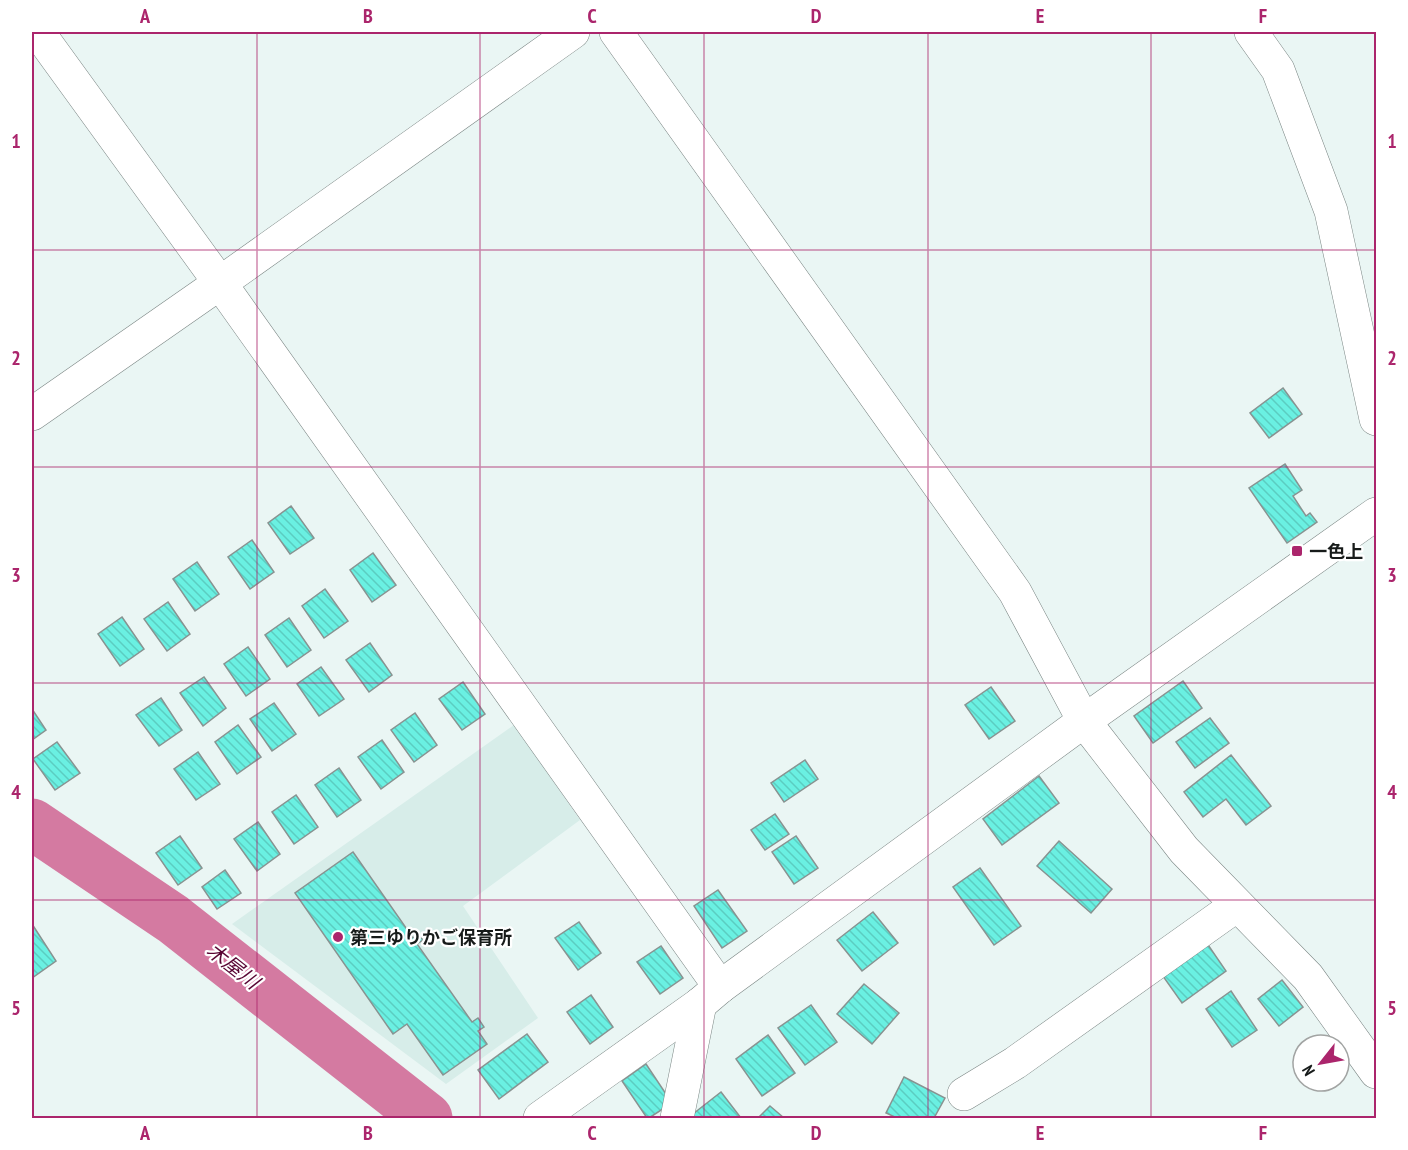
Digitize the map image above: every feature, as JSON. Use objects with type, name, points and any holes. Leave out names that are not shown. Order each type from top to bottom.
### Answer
[{"type":"street","points":[[38,32],[220,283],[710,995],[677,1119]]},
{"type":"street","points":[[32,414],[573,32]]},
{"type":"street","points":[[616,32],[1015,592],[1084,721],[1184,850],[1308,977],[1377,1072]]},
{"type":"street","points":[[1251,32],[1278,70],[1331,211],[1377,419]]},
{"type":"street","points":[[540,1119],[1084,721],[1377,514]]},
{"type":"street","points":[[964,1095],[1015,1063],[1237,905]]},
{"type":"shaded area","points":[[514,725],[580,820],[463,906],[538,1018],[446,1084],[232,924]]},
{"type":"building","points":[[1283,388],[1302,414],[1269,438],[1250,413]]},
{"type":"building","points":[[1285,464],[1302,490],[1293,496],[1306,516],[1310,513],[1317,522],[1287,543],[1249,488]]},
{"type":"building","points":[[291,506],[314,538],[290,554],[268,523]]},
{"type":"building","points":[[252,540],[274,572],[250,589],[228,557]]},
{"type":"building","points":[[373,553],[396,585],[372,602],[350,570]]},
{"type":"building","points":[[197,562],[219,594],[195,611],[173,579]]},
{"type":"building","points":[[325,589],[348,621],[324,638],[302,606]]},
{"type":"building","points":[[168,602],[190,634],[167,651],[144,619]]},
{"type":"building","points":[[122,617],[144,649],[120,666],[98,634]]},
{"type":"building","points":[[289,618],[311,650],[287,667],[265,635]]},
{"type":"building","points":[[370,643],[392,675],[369,692],[346,660]]},
{"type":"building","points":[[248,647],[270,679],[246,696],[224,664]]},
{"type":"building","points":[[321,667],[344,699],[319,716],[297,684]]},
{"type":"building","points":[[204,677],[226,708],[203,726],[180,693]]},
{"type":"building","points":[[1183,681],[1202,708],[1153,743],[1134,716]]},
{"type":"building","points":[[463,682],[485,714],[462,730],[439,699]]},
{"type":"building","points":[[991,687],[1015,721],[989,739],[965,705]]},
{"type":"building","points":[[161,698],[182,730],[159,746],[136,715]]},
{"type":"building","points":[[274,703],[296,734],[272,751],[250,719]]},
{"type":"building","points":[[32,709],[46,730],[32,740]]},
{"type":"building","points":[[415,713],[437,745],[414,762],[391,730]]},
{"type":"building","points":[[1210,718],[1229,743],[1195,768],[1176,742]]},
{"type":"building","points":[[238,725],[261,757],[237,774],[215,742]]},
{"type":"building","points":[[382,740],[404,772],[381,789],[358,757]]},
{"type":"building","points":[[57,742],[80,773],[55,790],[33,759]]},
{"type":"building","points":[[198,752],[220,784],[196,800],[174,769]]},
{"type":"building","points":[[1231,755],[1271,806],[1246,825],[1226,799],[1203,817],[1184,792]]},
{"type":"building","points":[[805,760],[818,779],[784,802],[771,783]]},
{"type":"building","points":[[339,768],[361,800],[337,817],[315,785]]},
{"type":"building","points":[[1039,776],[1059,803],[1002,845],[983,819]]},
{"type":"building","points":[[296,795],[318,827],[294,844],[272,812]]},
{"type":"building","points":[[775,814],[789,834],[765,850],[751,830]]},
{"type":"building","points":[[258,822],[280,854],[257,871],[234,839]]},
{"type":"building","points":[[180,836],[202,868],[178,885],[156,853]]},
{"type":"building","points":[[796,836],[818,868],[794,884],[772,852]]},
{"type":"building","points":[[1059,841],[1112,889],[1091,913],[1037,866]]},
{"type":"building","points":[[353,852],[413,938],[418,934],[423,940],[417,944],[472,1022],[478,1018],[484,1027],[478,1031],[487,1044],[443,1075],[407,1024],[393,1034],[295,893]]},
{"type":"building","points":[[980,868],[1021,926],[994,945],[953,887]]},
{"type":"building","points":[[225,870],[241,893],[217,909],[202,887]]},
{"type":"building","points":[[718,890],[747,931],[722,948],[694,906]]},
{"type":"building","points":[[873,912],[898,943],[862,971],[837,940]]},
{"type":"building","points":[[579,922],[601,953],[578,970],[555,938]]},
{"type":"building","points":[[32,924],[56,961],[32,978]]},
{"type":"building","points":[[1204,939],[1226,971],[1182,1003],[1160,972]]},
{"type":"building","points":[[661,946],[683,978],[660,994],[637,962]]},
{"type":"building","points":[[1282,980],[1303,1007],[1279,1026],[1258,999]]},
{"type":"building","points":[[864,984],[899,1013],[872,1044],[837,1014]]},
{"type":"building","points":[[1231,991],[1257,1030],[1232,1047],[1206,1009]]},
{"type":"building","points":[[591,995],[613,1027],[590,1044],[567,1012]]},
{"type":"building","points":[[811,1005],[837,1042],[805,1065],[778,1028]]},
{"type":"building","points":[[527,1034],[548,1062],[499,1099],[478,1070]]},
{"type":"building","points":[[768,1035],[795,1073],[762,1096],[736,1059]]},
{"type":"building","points":[[646,1064],[672,1103],[649,1118],[622,1081]]},
{"type":"building","points":[[904,1077],[945,1098],[934,1118],[897,1118],[886,1113]]},
{"type":"building","points":[[721,1092],[741,1118],[689,1117]]},
{"type":"building","points":[[770,1106],[784,1118],[758,1118]]},
{"type":"waterway","name":"木屋川","points":[[32,824],[173,919],[427,1118]]},
{"type":"place","name":"一色上","points":[[1297,551]]},
{"type":"place","name":"第三ゆりかご保育所","points":[[338,937]]}]
